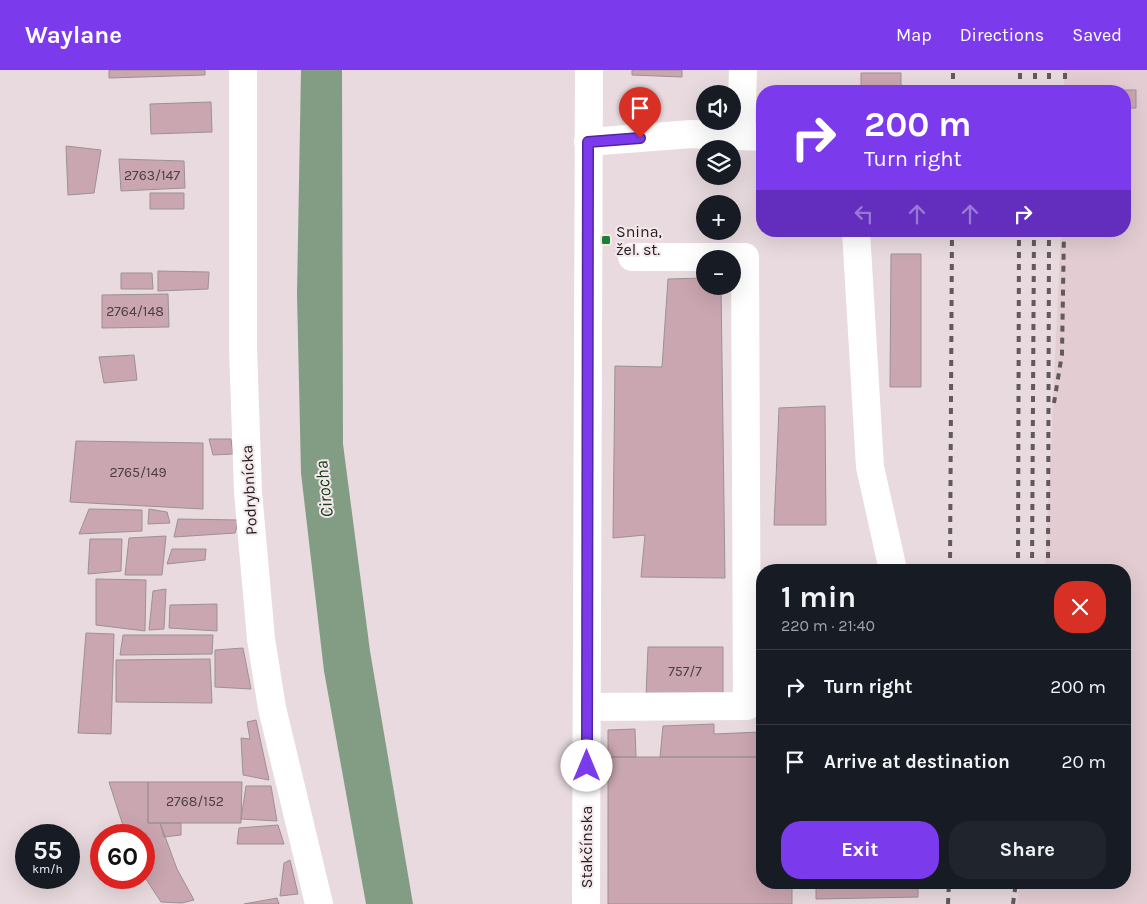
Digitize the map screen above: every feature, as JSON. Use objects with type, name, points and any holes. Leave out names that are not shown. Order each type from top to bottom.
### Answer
[{"type":"main road","name":"Podrybnícka","points":[[243,70],[243,348],[248,492],[262,648],[272,708],[319,904]]},
{"type":"main road","name":"Stakčínska","points":[[586,904],[589,70]]},
{"type":"main road","points":[[588,142],[692,134],[752,136],[743,70]]},
{"type":"main road","points":[[856,237],[870,467],[892,564]]},
{"type":"main road","points":[[587,707],[746,706],[745,257],[632,257]]},
{"type":"shaded area","points":[[1064,70],[1147,70],[1147,904],[1017,904],[1019,889],[1131,889],[1131,564],[1045,564],[1061,237],[1131,237],[1131,85],[1064,85]]},
{"type":"water","name":"Cirocha","points":[[301,70],[342,70],[343,444],[370,651],[413,904],[366,904],[324,671],[301,473],[297,294]]},
{"type":"building","points":[[109,70],[205,70],[205,75],[109,78]]},
{"type":"building","points":[[632,70],[682,70],[682,77],[632,75]]},
{"type":"building","points":[[861,73],[901,73],[901,85],[861,85]]},
{"type":"building","points":[[1131,90],[1136,90],[1136,108],[1131,108]]},
{"type":"building","points":[[211,102],[212,132],[151,134],[150,104]]},
{"type":"building","points":[[66,146],[101,150],[94,193],[68,195]]},
{"type":"building","points":[[119,159],[184,161],[185,188],[121,191]]},
{"type":"building","points":[[150,193],[184,193],[184,209],[150,209]]},
{"type":"building","points":[[891,254],[921,254],[921,387],[890,387]]},
{"type":"building","points":[[158,271],[209,272],[208,289],[158,291]]},
{"type":"building","points":[[121,273],[152,273],[153,289],[121,289]]},
{"type":"building","points":[[696,278],[696,295],[721,295],[725,578],[641,577],[645,535],[613,538],[615,366],[662,367],[668,279]]},
{"type":"building","points":[[168,294],[169,327],[102,328],[102,295]]},
{"type":"building","points":[[134,355],[137,380],[104,383],[99,357]]},
{"type":"building","points":[[825,406],[826,525],[774,525],[779,408]]},
{"type":"building","points":[[209,439],[231,439],[233,454],[213,455]]},
{"type":"building","points":[[76,441],[203,443],[203,509],[70,502]]},
{"type":"building","points":[[89,509],[142,510],[142,531],[79,534]]},
{"type":"building","points":[[149,509],[167,512],[170,523],[148,524]]},
{"type":"building","points":[[178,519],[239,520],[235,533],[174,537]]},
{"type":"building","points":[[166,536],[162,575],[125,575],[129,538]]},
{"type":"building","points":[[90,539],[122,539],[121,571],[88,574]]},
{"type":"building","points":[[172,549],[206,549],[205,560],[167,564]]},
{"type":"building","points":[[96,579],[146,580],[145,631],[96,625]]},
{"type":"building","points":[[166,589],[164,629],[149,630],[153,591]]},
{"type":"building","points":[[217,604],[217,631],[169,628],[170,605]]},
{"type":"building","points":[[86,633],[114,634],[111,734],[78,733]]},
{"type":"building","points":[[123,635],[213,635],[212,654],[120,655]]},
{"type":"building","points":[[648,647],[723,647],[723,694],[646,696]]},
{"type":"building","points":[[243,648],[251,689],[215,687],[215,650]]},
{"type":"building","points":[[210,659],[212,703],[116,702],[116,660]]},
{"type":"building","points":[[256,720],[269,780],[243,775],[241,738],[250,739],[247,722]]},
{"type":"building","points":[[714,724],[714,734],[756,732],[756,757],[660,757],[663,726]]},
{"type":"building","points":[[635,729],[636,757],[608,757],[608,730]]},
{"type":"building","points":[[608,757],[756,757],[756,889],[792,889],[792,904],[608,904]]},
{"type":"building","points":[[109,782],[148,782],[148,823],[160,823],[177,869],[194,900],[182,903],[161,902],[152,889],[155,889],[155,824],[122,824]]},
{"type":"building","points":[[148,782],[242,782],[241,823],[148,823]]},
{"type":"building","points":[[246,786],[271,786],[277,821],[241,819]]},
{"type":"building","points":[[160,823],[181,823],[181,835],[164,837]]},
{"type":"building","points":[[278,825],[284,844],[237,844],[239,828]]},
{"type":"building","points":[[290,860],[298,894],[280,896],[284,863]]},
{"type":"building","points":[[816,889],[918,889],[918,897],[816,899]]},
{"type":"building","points":[[277,898],[279,904],[244,904]]},
{"type":"railway","points":[[953,70],[953,85]]},
{"type":"railway","points":[[1020,70],[1020,85]]},
{"type":"railway","points":[[1035,70],[1035,85]]},
{"type":"railway","points":[[1049,70],[1049,85]]},
{"type":"railway","points":[[1065,70],[1065,85]]},
{"type":"railway","points":[[950,564],[952,237]]},
{"type":"railway","points":[[1018,564],[1019,237]]},
{"type":"railway","points":[[1032,564],[1034,237]]},
{"type":"railway","points":[[1048,564],[1049,237]]},
{"type":"railway","points":[[1054,403],[1062,354],[1064,237]]},
{"type":"railway","points":[[948,904],[949,889]]},
{"type":"railway","points":[[1013,904],[1015,889]]},
{"type":"place","name":"Snina, žel. st.","points":[[606,240]]},
{"type":"route","points":[[587,766],[588,142],[640,138]]}]
